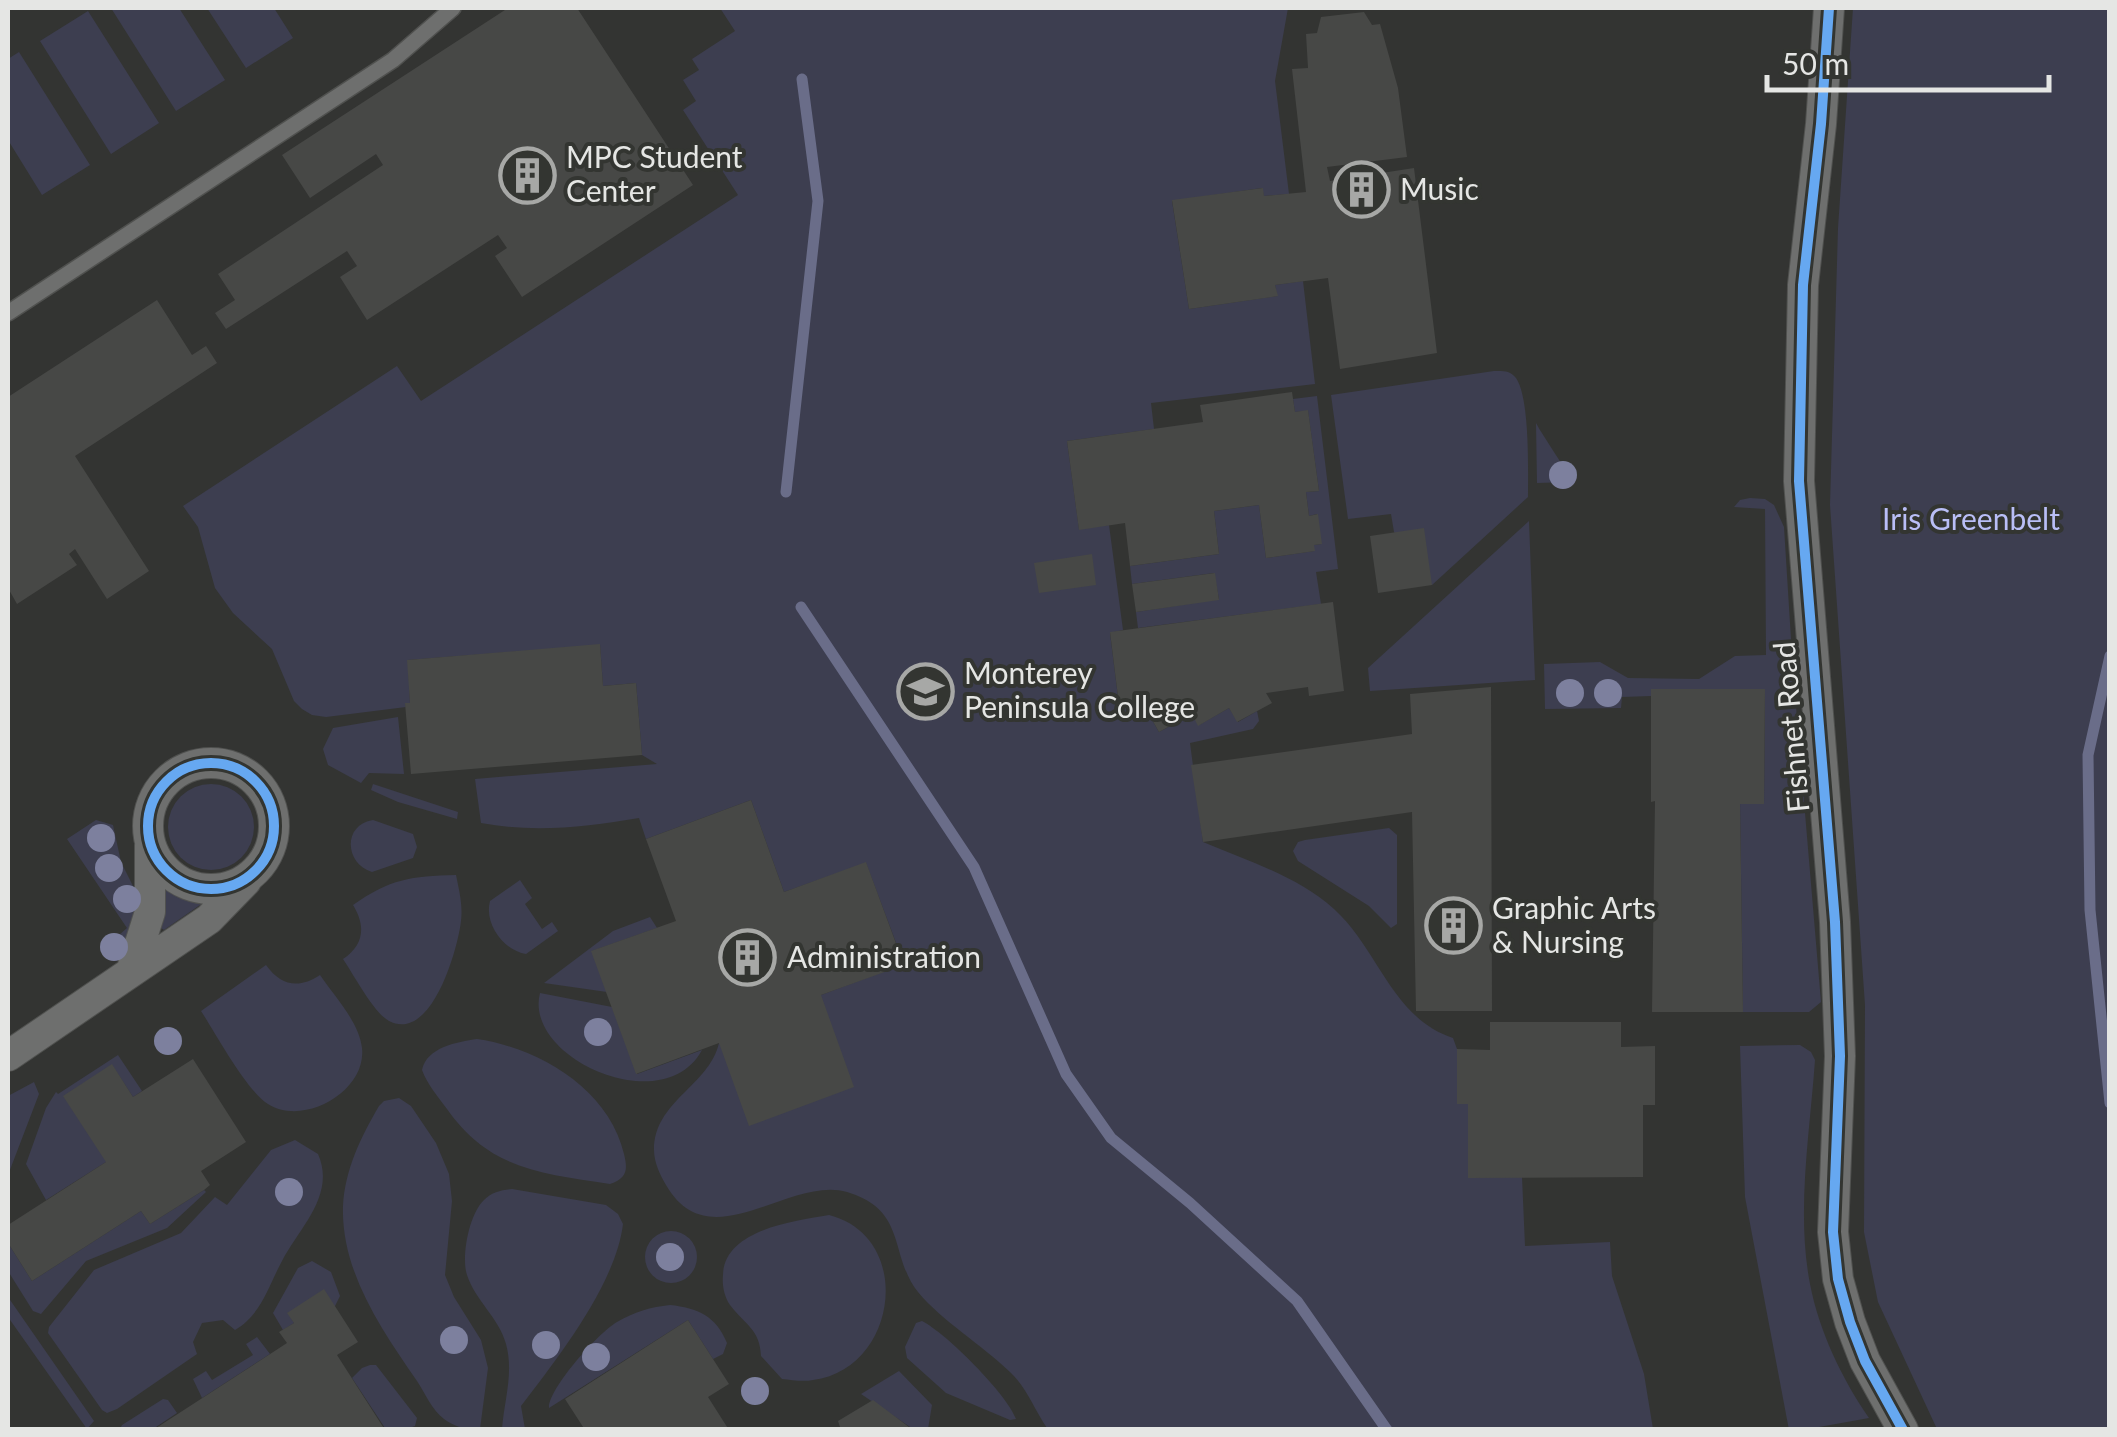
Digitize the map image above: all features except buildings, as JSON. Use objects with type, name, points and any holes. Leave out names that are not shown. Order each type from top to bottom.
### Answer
[{"type":"street","name":"Fishnet Road","points":[[1828,8],[1821,124],[1803,285],[1798,481],[1835,922],[1840,1056],[1833,1232],[1838,1279],[1850,1322],[1865,1361],[1903,1430]]},
{"type":"street","points":[[8,1056],[209,919],[253,873],[266,856],[273,837],[274,817],[267,797],[238,768],[198,764],[178,772],[162,785],[150,813],[150,912],[131,972]]},
{"type":"street","points":[[150,844],[159,863],[174,878],[194,887],[214,889],[235,884],[253,873]]},
{"type":"lane","points":[[8,313],[394,60],[454,8]]},
{"type":"green space","points":[[111,8],[179,8],[225,80],[176,111]]},
{"type":"green space","points":[[207,8],[274,8],[293,38],[246,68]]},
{"type":"green space","points":[[720,8],[1288,8],[1275,81],[1289,194],[1264,196],[1262,188],[1172,201],[1189,309],[1277,296],[1275,285],[1303,281],[1315,384],[1151,403],[1154,429],[1067,441],[1079,529],[1109,525],[1123,630],[1110,633],[1119,705],[1142,702],[1159,732],[1192,714],[1199,725],[1229,708],[1238,722],[1257,711],[1259,721],[1253,729],[1190,743],[1203,842],[1272,870],[1320,897],[1350,925],[1415,1015],[1453,1038],[1457,1049],[1457,1104],[1468,1104],[1522,1177],[1525,1246],[1610,1242],[1612,1276],[1644,1374],[1653,1429],[1047,1428],[1016,1378],[918,1292],[903,1264],[889,1222],[866,1200],[847,1192],[824,1190],[751,1211],[705,1216],[684,1206],[666,1185],[656,1164],[656,1133],[663,1119],[705,1071],[719,1043],[821,995],[904,964],[866,863],[784,892],[751,800],[646,839],[639,818],[560,828],[481,823],[475,779],[657,764],[642,755],[636,683],[603,686],[600,645],[408,660],[410,703],[405,703],[406,707],[326,717],[312,715],[294,701],[272,649],[233,613],[215,588],[198,527],[183,506],[397,366],[421,401],[738,195],[683,110],[696,101],[683,80],[699,70],[692,59],[735,31]]},
{"type":"green space","name":"Iris Greenbelt","points":[[1853,8],[2109,8],[2109,1429],[1937,1429],[1878,1302],[1864,1232],[1865,1005],[1830,505],[1838,228]]},
{"type":"green space","points":[[88,11],[159,123],[111,154],[40,41]]},
{"type":"green space","points":[[19,52],[90,165],[42,195],[8,140],[8,59]]},
{"type":"green space","points":[[1494,371],[1511,374],[1521,388],[1528,497],[1432,585],[1394,532],[1391,514],[1348,519],[1331,395]]},
{"type":"green space","points":[[1317,396],[1338,569],[1316,572],[1321,604],[1138,628],[1136,612],[1219,599],[1214,573],[1132,584],[1130,566],[1219,554],[1214,511],[1259,505],[1266,558],[1314,551],[1314,545],[1321,544],[1317,514],[1309,516],[1306,492],[1319,491],[1308,411],[1295,412],[1293,399]]},
{"type":"green space","points":[[1536,423],[1566,471],[1570,482],[1537,483]]},
{"type":"green space","points":[[1765,499],[1774,505],[1784,527],[1821,1002],[1809,1012],[1743,1012],[1740,804],[1764,803],[1765,690],[1651,689],[1651,696],[1622,697],[1621,708],[1545,709],[1544,664],[1600,662],[1628,678],[1699,679],[1735,656],[1766,655],[1765,509],[1734,507],[1740,500]]},
{"type":"green space","points":[[1529,521],[1535,680],[1370,691],[1368,668]]},
{"type":"green space","points":[[398,717],[404,774],[369,773],[361,783],[328,765],[323,749],[333,728]]},
{"type":"green space","points":[[211,784],[241,797],[254,827],[241,857],[211,870],[181,857],[168,827],[181,797]]},
{"type":"green space","points":[[373,784],[458,812],[457,819],[398,802],[371,790]]},
{"type":"green space","points":[[96,820],[113,825],[121,862],[136,892],[135,927],[122,950],[110,958],[103,949],[127,928],[67,839]]},
{"type":"green space","points":[[373,820],[413,834],[417,847],[413,858],[372,872],[363,868],[352,853],[352,837],[363,823]]},
{"type":"green space","points":[[1389,828],[1397,835],[1397,924],[1391,928],[1369,906],[1298,861],[1293,851],[1298,842],[1305,840]]},
{"type":"green space","points":[[456,875],[461,921],[455,951],[440,989],[418,1018],[404,1024],[389,1021],[370,1002],[343,959],[361,935],[353,905],[378,889],[402,881]]},
{"type":"green space","points":[[168,879],[210,898],[164,930],[163,882]]},
{"type":"green space","points":[[520,880],[532,898],[525,904],[542,929],[552,922],[558,931],[526,954],[497,935],[489,910],[490,901]]},
{"type":"green space","points":[[650,917],[657,928],[592,951],[607,992],[544,983],[613,931]]},
{"type":"green space","points":[[266,965],[291,983],[320,975],[346,1010],[360,1038],[361,1064],[354,1078],[344,1091],[315,1108],[283,1110],[259,1097],[201,1011]]},
{"type":"green space","points":[[540,993],[612,1007],[637,1074],[702,1050],[683,1071],[658,1080],[630,1080],[600,1072],[574,1058],[553,1039],[541,1017]]},
{"type":"green space","points":[[477,1039],[547,1062],[587,1091],[616,1131],[625,1160],[623,1176],[610,1184],[539,1172],[499,1157],[481,1145],[433,1090],[422,1070],[436,1051]]},
{"type":"green space","points":[[1800,1045],[1815,1060],[1804,1200],[1810,1284],[1833,1354],[1869,1418],[1789,1430],[1745,1197],[1740,1046]]},
{"type":"green space","points":[[118,1055],[142,1091],[133,1097],[112,1065],[106,1162],[46,1200],[26,1164],[46,1108],[56,1092]]},
{"type":"green space","points":[[34,1082],[39,1094],[8,1175],[8,1096]]},
{"type":"green space","points":[[399,1098],[411,1106],[436,1143],[449,1174],[452,1201],[445,1275],[481,1340],[488,1368],[480,1429],[457,1426],[436,1411],[378,1321],[349,1254],[343,1206],[351,1166],[379,1106]]},
{"type":"green space","points":[[295,1140],[318,1154],[322,1169],[319,1197],[258,1308],[235,1330],[223,1320],[202,1323],[193,1342],[197,1354],[117,1409],[107,1413],[102,1410],[48,1333],[49,1327],[94,1270],[181,1233],[215,1197],[227,1205],[271,1150]]},
{"type":"green space","points":[[512,1189],[606,1205],[623,1224],[618,1247],[597,1296],[521,1406],[525,1429],[502,1429],[509,1376],[506,1344],[465,1267],[474,1215],[493,1193]]},
{"type":"green space","points":[[204,1190],[167,1228],[86,1261],[41,1314],[33,1311],[8,1271],[8,1243],[32,1281],[141,1211],[150,1224]]},
{"type":"green space","points":[[829,1215],[856,1228],[875,1249],[884,1274],[885,1302],[878,1329],[863,1353],[842,1371],[809,1381],[782,1379],[761,1356],[755,1333],[726,1298],[726,1260],[735,1247],[763,1230]]},
{"type":"green space","points":[[671,1231],[689,1239],[697,1257],[689,1275],[671,1283],[653,1275],[645,1257],[653,1239]]},
{"type":"green space","points":[[312,1261],[331,1272],[340,1296],[335,1306],[288,1313],[294,1323],[283,1330],[273,1313],[298,1268]]},
{"type":"green space","points":[[8,1297],[94,1421],[87,1429],[8,1317]]},
{"type":"green space","points":[[670,1305],[689,1308],[712,1320],[727,1343],[723,1354],[713,1359],[688,1320],[549,1408],[565,1375],[609,1328],[636,1313]]},
{"type":"green space","points":[[922,1321],[975,1365],[1016,1419],[1010,1420],[946,1393],[907,1358],[905,1347],[916,1323]]},
{"type":"green space","points":[[257,1337],[270,1354],[202,1398],[193,1379],[206,1371],[212,1380],[253,1355],[246,1344]]},
{"type":"green space","points":[[376,1365],[417,1418],[415,1426],[385,1428],[352,1378]]},
{"type":"green space","points":[[899,1371],[932,1405],[928,1429],[913,1429],[861,1394]]},
{"type":"green space","points":[[163,1399],[177,1413],[153,1429],[120,1429],[122,1425]]},
{"type":"waterway","points":[[786,492],[818,201],[802,79]]},
{"type":"waterway","points":[[801,607],[974,867],[1066,1074],[1111,1138],[1190,1203],[1297,1301],[1387,1430]]},
{"type":"waterway","points":[[2110,656],[2088,755],[2090,910],[2110,1103]]},
{"type":"cycle path","points":[[1829,8],[1803,285],[1799,481],[1835,922],[1840,1056],[1833,1232],[1838,1279],[1850,1322],[1865,1361],[1903,1430]]},
{"type":"cycle path","points":[[211,763],[235,768],[255,782],[269,802],[274,826],[269,850],[255,870],[235,884],[211,889],[187,884],[167,870],[153,850],[148,826],[153,802],[167,782],[187,768],[211,763]]},
{"type":"place","name":"MPC Student Center","points":[[527,175]]},
{"type":"place","name":"Music","points":[[1361,190]]},
{"type":"place","name":"Monterey Peninsula College","points":[[925,691]]},
{"type":"place","name":"Graphic Arts & Nursing","points":[[1453,926]]},
{"type":"place","name":"Administration","points":[[748,958]]}]
